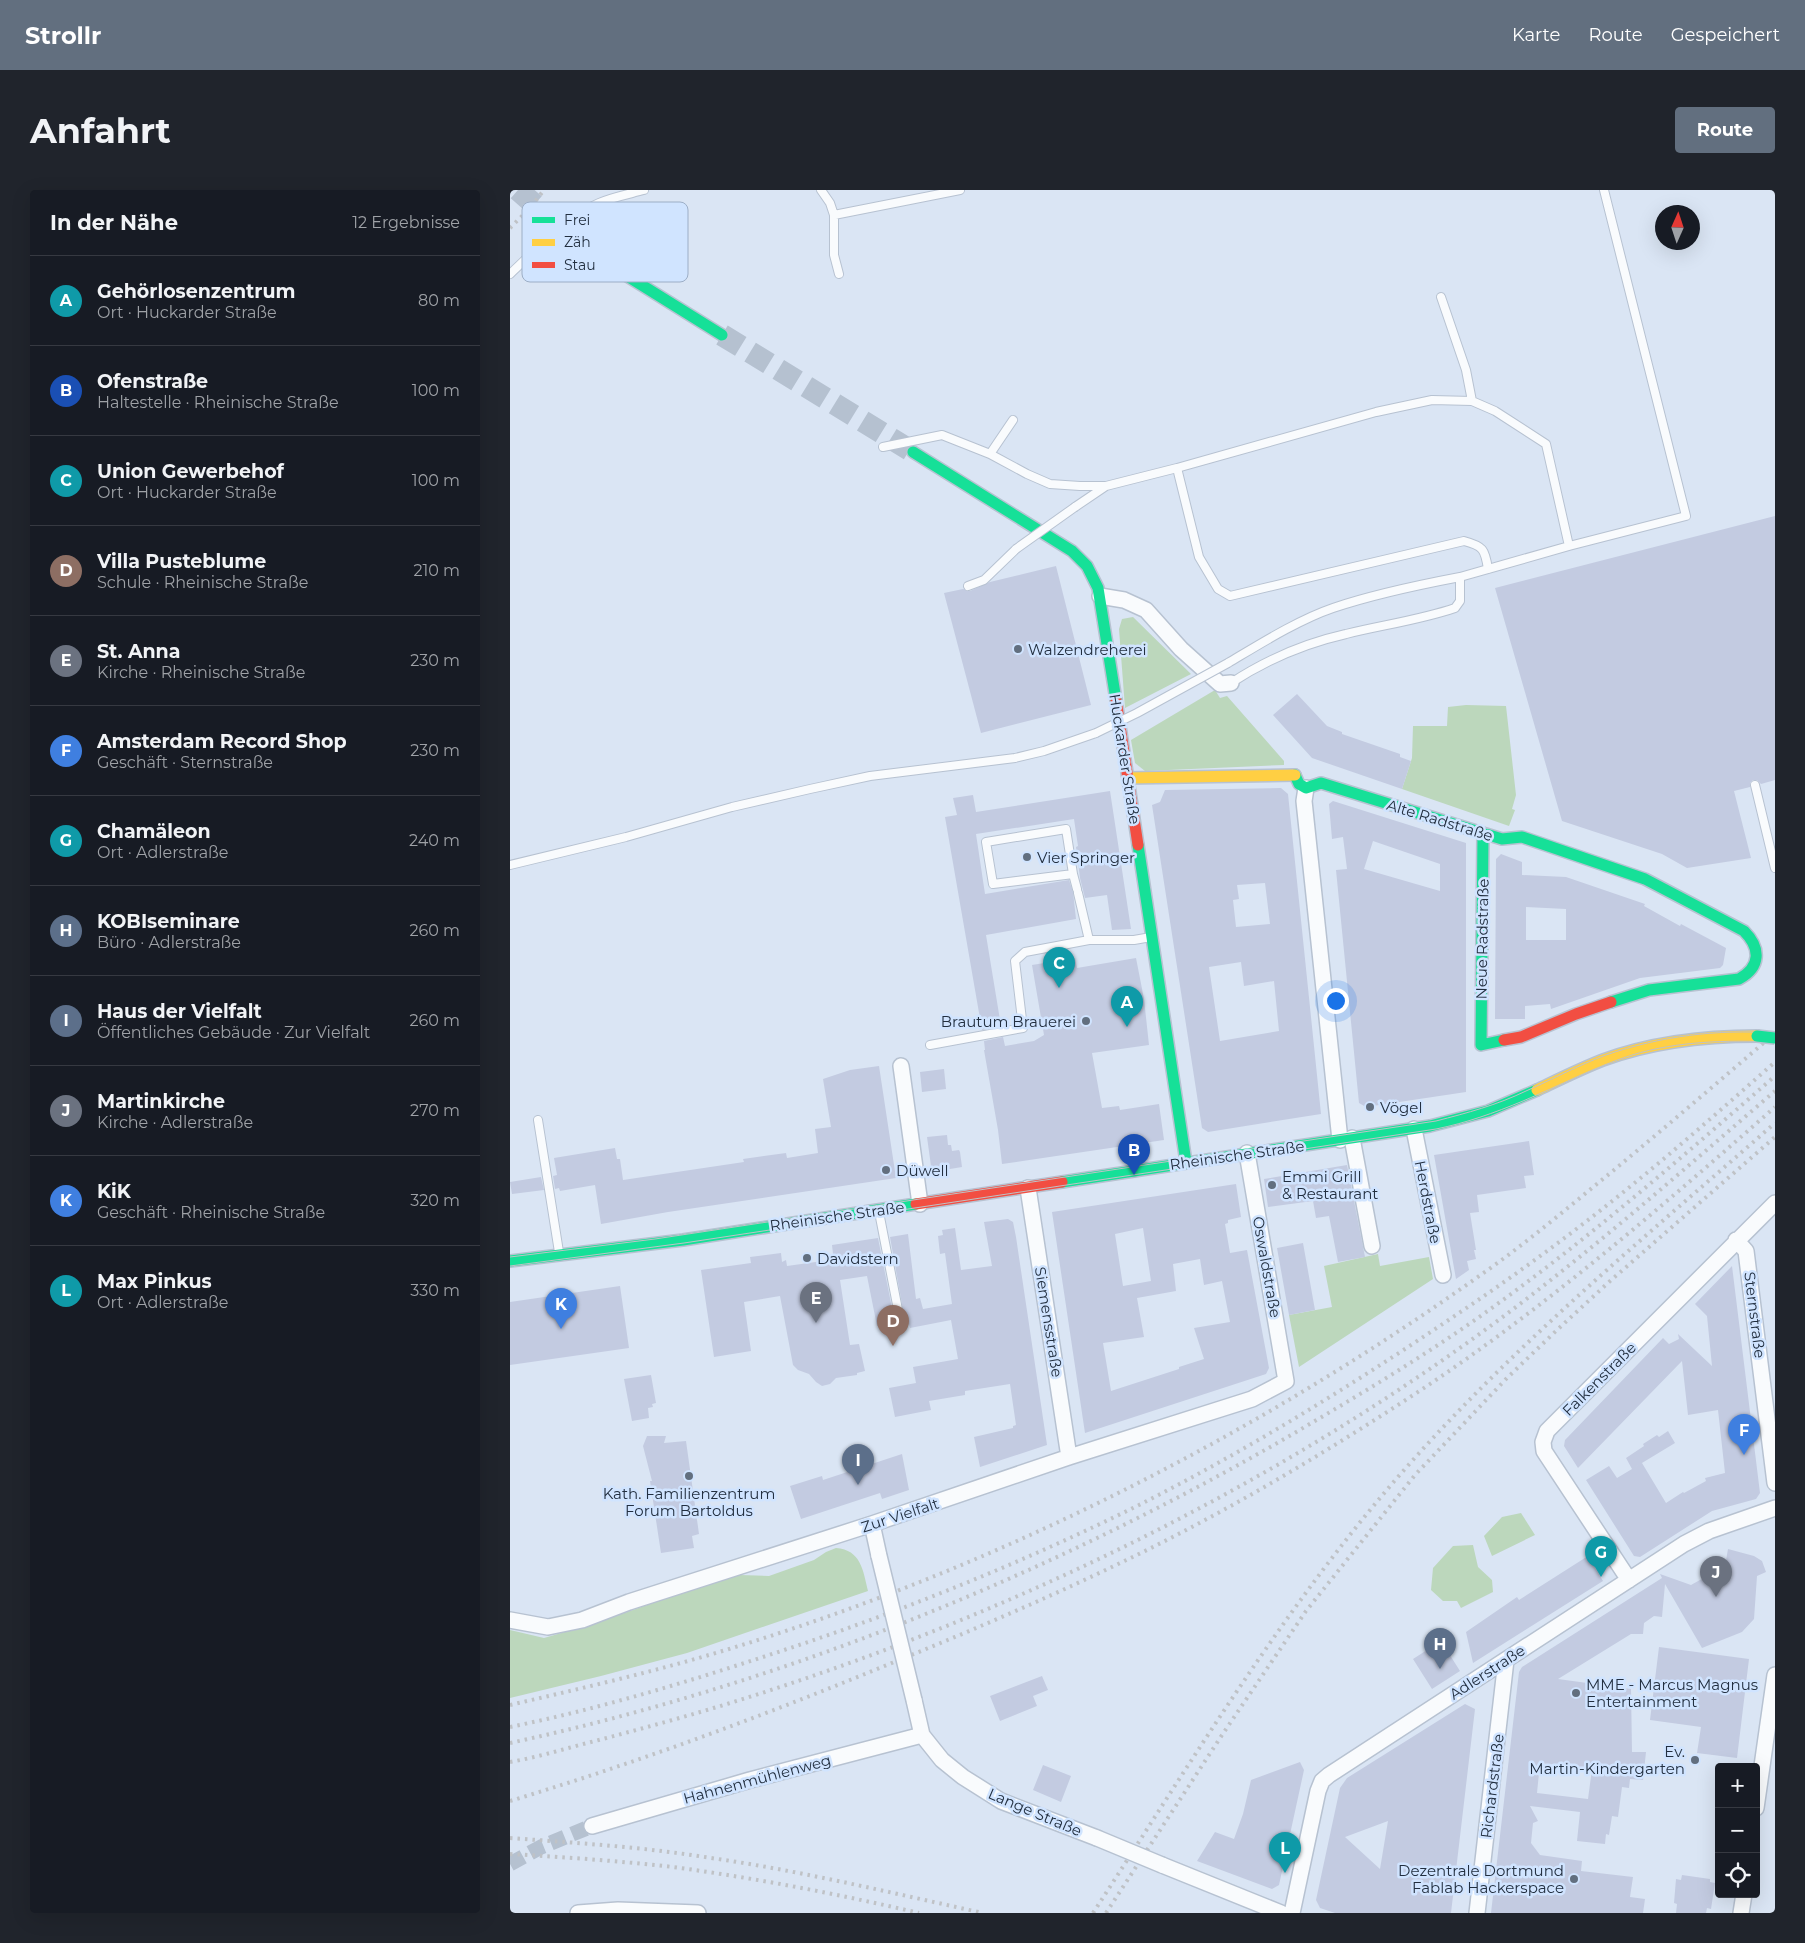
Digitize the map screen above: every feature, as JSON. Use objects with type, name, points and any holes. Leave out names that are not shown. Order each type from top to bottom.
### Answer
[{"type":"street","points":[[637,282],[722,335]]},
{"type":"street","name":"Huckarder Straße","points":[[913,452],[1072,551],[1086,563],[1095,576],[1100,596],[1186,1162]]},
{"type":"street","points":[[1100,596],[1124,600],[1146,610],[1181,649],[1220,684],[1231,683]]},
{"type":"street","points":[[1128,778],[1295,775],[1299,784],[1306,788],[1304,801],[1346,1139],[1372,1246]]},
{"type":"street","name":"Alte Radstraße","points":[[1306,788],[1321,783],[1502,839],[1522,837],[1645,879],[1744,931],[1755,944],[1757,958],[1752,972],[1746,976],[1732,980],[1649,990],[1576,1014],[1521,1037],[1481,1045]]},
{"type":"street","name":"Neue Radstraße","points":[[1481,1045],[1483,833]]},
{"type":"street","name":"Rheinische Straße","points":[[510,1261],[683,1240],[1186,1162],[1414,1129],[1451,1122],[1494,1108],[1631,1051],[1672,1042],[1697,1039],[1757,1036],[1775,1038]]},
{"type":"street","points":[[900,1066],[920,1204]]},
{"type":"street","name":"Herdstraße","points":[[1414,1129],[1443,1275]]},
{"type":"street","name":"Oswaldstraße","points":[[1247,1153],[1286,1381]]},
{"type":"street","name":"Siemensstraße","points":[[1028,1188],[1069,1457]]},
{"type":"street","name":"Falkenstraße","points":[[1628,1580],[1544,1451],[1543,1442],[1547,1431],[1775,1203]]},
{"type":"street","name":"Sternstraße","points":[[1736,1240],[1746,1251],[1775,1483]]},
{"type":"street","name":"Zur Vielfalt","points":[[510,1620],[548,1627],[582,1620],[629,1602],[872,1524],[1069,1457],[1252,1399],[1286,1381]]},
{"type":"street","name":"Adlerstraße","points":[[1292,1913],[1318,1791],[1322,1781],[1354,1757],[1684,1544],[1709,1531],[1775,1508]]},
{"type":"street","name":"Lange Straße","points":[[872,1524],[922,1735],[942,1760],[1001,1801],[1281,1913]]},
{"type":"street","name":"Richardstraße","points":[[1477,1913],[1506,1660]]},
{"type":"street","points":[[1760,1780],[1775,1675]]},
{"type":"street","name":"Hahnenmühlenweg","points":[[592,1826],[750,1780],[922,1735]]},
{"type":"street","points":[[1741,1913],[1743,1898]]},
{"type":"street","points":[[578,1913],[618,1910],[698,1913]]},
{"type":"lane","points":[[605,202],[644,190]]},
{"type":"lane","points":[[821,190],[830,203],[834,215],[834,255],[839,274]]},
{"type":"lane","points":[[834,215],[960,190]]},
{"type":"lane","points":[[510,865],[732,807],[810,789],[870,776],[1015,758],[1068,744],[1137,713],[1273,636],[1332,608],[1411,586],[1460,577],[1569,546],[1686,516],[1604,190]]},
{"type":"lane","points":[[510,274],[522,263]]},
{"type":"lane","points":[[1441,297],[1466,370],[1472,402]]},
{"type":"lane","points":[[883,447],[942,435],[990,454],[1050,484],[1106,486],[1376,412],[1432,400],[1472,402],[1495,412],[1546,444],[1569,546]]},
{"type":"lane","points":[[990,454],[1012,420]]},
{"type":"lane","points":[[1177,468],[1199,557],[1218,590],[1230,596],[1464,541],[1479,545],[1484,552],[1488,569]]},
{"type":"lane","points":[[968,586],[984,580],[1016,549],[1106,486]]},
{"type":"lane","points":[[1231,683],[1250,670],[1302,647],[1345,634],[1455,608],[1460,601],[1460,577]]},
{"type":"lane","points":[[1756,785],[1775,868]]},
{"type":"lane","points":[[1073,874],[993,884],[986,842],[1066,830],[1073,874],[1089,940]]},
{"type":"lane","points":[[930,1045],[1023,1028],[1015,961],[1025,952],[1089,940],[1134,940],[1152,937]]},
{"type":"lane","points":[[538,1120],[559,1254]]},
{"type":"lane","points":[[878,1210],[900,1320]]},
{"type":"green space","points":[[1133,617],[1191,674],[1125,708],[1119,629],[1122,619]]},
{"type":"green space","points":[[1215,690],[1220,698],[1227,696],[1284,761],[1284,765],[1145,771],[1135,763],[1131,740]]},
{"type":"green space","points":[[1466,705],[1506,706],[1516,795],[1512,809],[1515,810],[1509,826],[1402,789],[1412,758],[1413,726],[1447,726],[1448,707]]},
{"type":"green space","points":[[1378,1254],[1380,1266],[1429,1257],[1433,1279],[1299,1367],[1289,1315],[1332,1307],[1324,1266]]},
{"type":"green space","points":[[1521,1513],[1535,1535],[1492,1556],[1484,1536],[1502,1517]]},
{"type":"green space","points":[[1473,1545],[1478,1567],[1492,1580],[1493,1592],[1461,1608],[1457,1601],[1443,1601],[1431,1590],[1433,1568],[1453,1546]]},
{"type":"green space","points":[[836,1548],[851,1553],[860,1562],[868,1591],[687,1653],[510,1698],[510,1630],[544,1638],[596,1623],[695,1588],[740,1575],[769,1576],[814,1560]]},
{"type":"building","points":[[1775,516],[1775,780],[1761,784],[1757,780],[1753,780],[1750,783],[1750,787],[1734,791],[1751,858],[1687,868],[1662,854],[1562,821],[1495,588]]},
{"type":"building","name":"Walzendreherei","points":[[1056,566],[1091,705],[981,733],[944,593],[963,589],[970,591],[990,582]]},
{"type":"building","points":[[1297,694],[1327,726],[1342,732],[1342,734],[1400,754],[1400,757],[1411,761],[1402,789],[1312,758],[1273,715]]},
{"type":"building","points":[[1281,788],[1288,794],[1321,1114],[1208,1132],[1202,1128],[1152,805],[1160,802],[1165,790]],"holes":[[[1265,883],[1270,924],[1236,927],[1233,900],[1239,899],[1237,885]],[[1241,962],[1244,986],[1274,981],[1279,1031],[1220,1041],[1209,967]]]},
{"type":"building","points":[[1110,791],[1131,929],[1112,930],[1107,895],[1085,898],[1080,878],[1074,819],[976,834],[985,894],[1069,880],[1073,892],[1076,919],[986,935],[1001,1026],[982,1030],[945,817],[957,815],[953,798],[973,795],[976,812]]},
{"type":"building","points":[[1333,801],[1466,843],[1466,1092],[1366,1107],[1359,1103],[1336,870],[1347,869],[1343,837],[1332,839],[1329,804]],"holes":[[[1373,841],[1440,864],[1440,891],[1364,869]]]},
{"type":"building","points":[[1501,854],[1522,862],[1522,875],[1566,877],[1645,904],[1644,906],[1680,926],[1681,924],[1726,948],[1723,965],[1720,968],[1640,978],[1551,1009],[1550,1004],[1525,1006],[1525,1019],[1495,1019],[1496,859]],"holes":[[[1526,907],[1566,909],[1566,940],[1526,940]]]},
{"type":"building","points":[[1075,958],[1077,968],[1136,958],[1144,999],[1149,1045],[1092,1053],[1102,1108],[1119,1106],[1120,1110],[1159,1104],[1164,1140],[1002,1164],[984,1041],[1003,1037],[1005,1046],[1034,1041],[1044,1035],[1032,965]]},
{"type":"building","points":[[879,1066],[896,1178],[668,1212],[601,1224],[595,1185],[560,1191],[559,1188],[555,1189],[553,1176],[557,1175],[554,1158],[615,1148],[617,1159],[620,1159],[623,1180],[744,1162],[743,1159],[786,1153],[787,1158],[818,1153],[815,1129],[831,1127],[823,1079],[850,1070]]},
{"type":"building","points":[[944,1069],[946,1089],[922,1092],[920,1072]]},
{"type":"building","points":[[947,1135],[948,1145],[951,1145],[952,1151],[959,1150],[960,1152],[962,1167],[938,1171],[931,1166],[927,1137]]},
{"type":"building","points":[[1529,1141],[1534,1175],[1524,1176],[1526,1188],[1477,1195],[1479,1212],[1470,1213],[1476,1259],[1467,1261],[1469,1270],[1456,1279],[1434,1155]]},
{"type":"building","points":[[1347,1165],[1365,1257],[1338,1262],[1329,1216],[1316,1218],[1313,1201],[1268,1207],[1264,1179]]},
{"type":"building","points":[[541,1177],[544,1190],[512,1194],[510,1182]]},
{"type":"building","points":[[1236,1184],[1241,1217],[1228,1220],[1228,1223],[1225,1224],[1230,1253],[1247,1250],[1269,1368],[1266,1374],[1085,1433],[1052,1212]],"holes":[[[1143,1228],[1151,1281],[1123,1286],[1115,1234]],[[1200,1259],[1204,1285],[1222,1281],[1230,1322],[1194,1328],[1204,1359],[1111,1391],[1103,1343],[1144,1337],[1137,1298],[1176,1291],[1173,1264]]]},
{"type":"building","points":[[1008,1219],[1013,1222],[1016,1237],[1047,1445],[980,1467],[974,1437],[1013,1428],[1016,1425],[1010,1384],[965,1391],[965,1395],[929,1401],[931,1410],[895,1417],[889,1388],[916,1383],[913,1367],[958,1359],[951,1320],[910,1328],[908,1320],[905,1321],[890,1237],[908,1234],[916,1299],[920,1298],[923,1309],[952,1304],[945,1253],[940,1254],[938,1236],[943,1235],[942,1230],[955,1228],[961,1270],[992,1266],[984,1222]]},
{"type":"building","points":[[878,1238],[895,1323],[877,1326],[867,1276],[840,1280],[850,1345],[859,1344],[865,1371],[857,1373],[857,1375],[836,1378],[830,1384],[822,1386],[809,1374],[798,1370],[793,1365],[780,1296],[744,1302],[751,1351],[714,1357],[701,1270],[751,1263],[750,1257],[781,1253],[782,1262],[786,1260],[787,1266],[830,1260],[829,1255],[833,1254],[832,1245]]},
{"type":"building","points":[[1303,1243],[1315,1310],[1289,1315],[1277,1248]]},
{"type":"building","points":[[1732,1266],[1760,1493],[1756,1499],[1712,1511],[1640,1557],[1634,1556],[1586,1480],[1609,1466],[1617,1478],[1642,1463],[1666,1503],[1706,1481],[1705,1478],[1725,1473],[1718,1410],[1688,1415],[1682,1361],[1578,1468],[1564,1446],[1565,1440],[1663,1338],[1669,1344],[1679,1339],[1678,1334],[1712,1366],[1707,1316],[1695,1304]]},
{"type":"building","points":[[620,1286],[629,1348],[510,1365],[510,1302]]},
{"type":"building","points":[[651,1375],[656,1403],[652,1404],[653,1407],[648,1408],[649,1418],[632,1421],[624,1379]]},
{"type":"building","points":[[1668,1431],[1675,1443],[1632,1469],[1626,1458],[1657,1435],[1659,1437]]},
{"type":"building","points":[[647,1436],[666,1436],[664,1443],[686,1441],[699,1534],[692,1536],[694,1548],[661,1553],[650,1481],[652,1481],[643,1446]]},
{"type":"building","points":[[902,1454],[909,1490],[882,1499],[880,1493],[801,1519],[790,1486],[822,1476],[823,1480]]},
{"type":"building","points":[[1728,1549],[1754,1556],[1762,1561],[1766,1572],[1757,1576],[1754,1619],[1742,1632],[1702,1648],[1665,1584],[1662,1617],[1654,1616],[1644,1623],[1643,1634],[1631,1634],[1558,1679],[1631,1689],[1632,1752],[1646,1752],[1643,1780],[1630,1779],[1629,1788],[1622,1787],[1618,1817],[1612,1816],[1609,1835],[1606,1834],[1605,1844],[1577,1841],[1580,1812],[1530,1806],[1538,1821],[1533,1823],[1531,1843],[1540,1855],[1582,1861],[1581,1871],[1633,1877],[1630,1897],[1645,1899],[1643,1913],[1491,1913],[1519,1672],[1522,1667],[1662,1578],[1660,1574],[1691,1585],[1725,1566]],"holes":[[[1540,1763],[1592,1769],[1588,1799],[1537,1793]]]},
{"type":"building","points":[[1588,1556],[1603,1581],[1473,1663],[1466,1632],[1517,1597],[1519,1600]]},
{"type":"building","points":[[1441,1641],[1460,1671],[1432,1689],[1413,1659]]},
{"type":"building","points":[[1659,1647],[1749,1659],[1737,1758],[1697,1753],[1701,1727],[1650,1720]]},
{"type":"building","points":[[1042,1676],[1048,1690],[1033,1696],[1037,1706],[1000,1721],[990,1696]]},
{"type":"building","points":[[1465,1704],[1475,1709],[1451,1913],[1335,1913],[1320,1908],[1316,1900],[1340,1788],[1347,1778]],"holes":[[[1388,1821],[1380,1869],[1345,1837]]]},
{"type":"building","points":[[1300,1762],[1304,1770],[1279,1885],[1272,1889],[1197,1861],[1215,1832],[1234,1839],[1243,1814],[1251,1780]]},
{"type":"building","points":[[1043,1765],[1071,1776],[1061,1802],[1033,1790]]},
{"type":"building","points":[[1682,1875],[1710,1879],[1710,1882],[1715,1883],[1711,1909],[1707,1908],[1706,1913],[1676,1913],[1677,1904],[1674,1903],[1676,1879],[1681,1880]]},
{"type":"tunnel","points":[[518,190],[532,202]]},
{"type":"tunnel","points":[[722,335],[913,452]]},
{"type":"tunnel","points":[[510,1864],[541,1847],[592,1826]]},
{"type":"tram line","points":[[510,1257],[655,1239],[1436,1121],[1470,1112],[1515,1096],[1596,1059],[1627,1048],[1689,1035],[1732,1032],[1775,1033]]},
{"type":"tram line","points":[[510,1266],[684,1243],[1436,1129],[1469,1121],[1501,1110],[1604,1065],[1649,1050],[1703,1042],[1775,1042]]},
{"type":"railway","points":[[535,202],[544,190]]},
{"type":"railway","points":[[510,228],[522,216]]},
{"type":"railway","points":[[510,1705],[675,1665],[829,1616],[928,1579],[1025,1537],[1120,1492],[1214,1443],[1306,1390],[1395,1334],[1499,1262],[1614,1170],[1775,1033]]},
{"type":"railway","points":[[510,1727],[608,1704],[673,1685],[863,1623],[957,1587],[1049,1548],[1174,1487],[1276,1430],[1428,1334],[1506,1281],[1618,1197],[1775,1062]]},
{"type":"railway","points":[[510,1743],[612,1719],[713,1690],[813,1657],[912,1619],[1010,1578],[1106,1534],[1199,1486],[1364,1392],[1436,1347],[1482,1315],[1595,1229],[1668,1169],[1775,1076]]},
{"type":"railway","points":[[510,1762],[641,1729],[709,1709],[777,1688],[874,1654],[971,1616],[1066,1574],[1160,1529],[1251,1480],[1341,1427],[1428,1370],[1512,1310],[1579,1257],[1775,1091]]},
{"type":"railway","points":[[510,1801],[698,1738],[790,1704],[912,1655],[1087,1579],[1198,1524],[1356,1432],[1478,1351],[1608,1250],[1775,1107]]},
{"type":"railway","points":[[1093,1913],[1199,1748],[1272,1640],[1310,1587],[1391,1485],[1435,1436],[1528,1342],[1626,1253],[1775,1123]]},
{"type":"railway","points":[[1106,1913],[1222,1735],[1306,1611],[1415,1475],[1507,1378],[1557,1330],[1775,1137]]},
{"type":"railway","points":[[510,1838],[636,1848],[745,1863],[983,1913]]},
{"type":"railway","points":[[510,1854],[632,1863],[704,1871],[858,1899],[919,1913]]},
{"type":"traffic: fast","points":[[637,282],[722,335]]},
{"type":"traffic: fast","points":[[913,452],[1072,551],[1087,566],[1098,588],[1116,700]]},
{"type":"traffic: fast","points":[[1295,775],[1299,784],[1306,788],[1321,783],[1502,839],[1522,837],[1645,879],[1744,931],[1750,937],[1756,950],[1755,963],[1739,979],[1649,990],[1611,1002]]},
{"type":"traffic: fast","points":[[1483,833],[1481,1045],[1504,1040]]},
{"type":"traffic: fast","points":[[1138,845],[1186,1162]]},
{"type":"traffic: fast","points":[[1757,1036],[1775,1038]]},
{"type":"traffic: fast","points":[[1062,1182],[1430,1126],[1488,1111],[1537,1090]]},
{"type":"traffic: fast","points":[[510,1261],[683,1240],[916,1204]]},
{"type":"traffic: slow","points":[[1128,778],[1295,775]]},
{"type":"traffic: slow","points":[[1537,1090],[1603,1060],[1660,1044],[1718,1037],[1757,1036]]},
{"type":"traffic: jam","points":[[1116,700],[1138,845]]},
{"type":"traffic: jam","points":[[1504,1040],[1521,1037],[1576,1014],[1611,1002]]},
{"type":"traffic: jam","points":[[916,1204],[1062,1182]]},
{"type":"place","name":"Walzendreherei","points":[[1018,649]]},
{"type":"place","name":"Vier Springer","points":[[1027,857]]},
{"type":"place","name":"Union Gewerbehof","points":[[1059,988]]},
{"type":"place","name":"Brautum Brauerei","points":[[1086,1021]]},
{"type":"place","name":"Gehörlosenzentrum","points":[[1127,1027]]},
{"type":"place","name":"Vögel","points":[[1370,1107]]},
{"type":"place","name":"Düwell","points":[[886,1170]]},
{"type":"place","name":"Ofenstraße","points":[[1134,1175]]},
{"type":"place","name":"Emmi Grill & Restaurant","points":[[1272,1185]]},
{"type":"place","name":"Davidstern","points":[[807,1258]]},
{"type":"place","name":"St. Anna","points":[[816,1323]]},
{"type":"place","name":"KiK","points":[[561,1329]]},
{"type":"place","name":"Villa Pusteblume","points":[[893,1346]]},
{"type":"place","name":"Amsterdam Record Shop","points":[[1744,1455]]},
{"type":"place","name":"Kath. Familienzentrum Forum Bartoldus","points":[[689,1476]]},
{"type":"place","name":"Haus der Vielfalt","points":[[858,1485]]},
{"type":"place","name":"Chamäleon","points":[[1601,1577]]},
{"type":"place","name":"Martinkirche","points":[[1716,1597]]},
{"type":"place","name":"KOBIseminare","points":[[1440,1669]]},
{"type":"place","name":"MME - Marcus Magnus Entertainment","points":[[1576,1693]]},
{"type":"place","name":"Ev. Martin-Kindergarten","points":[[1695,1760]]},
{"type":"place","name":"Max Pinkus","points":[[1285,1873]]},
{"type":"place","name":"Dezentrale Dortmund Fablab Hackerspace","points":[[1574,1879]]}]
